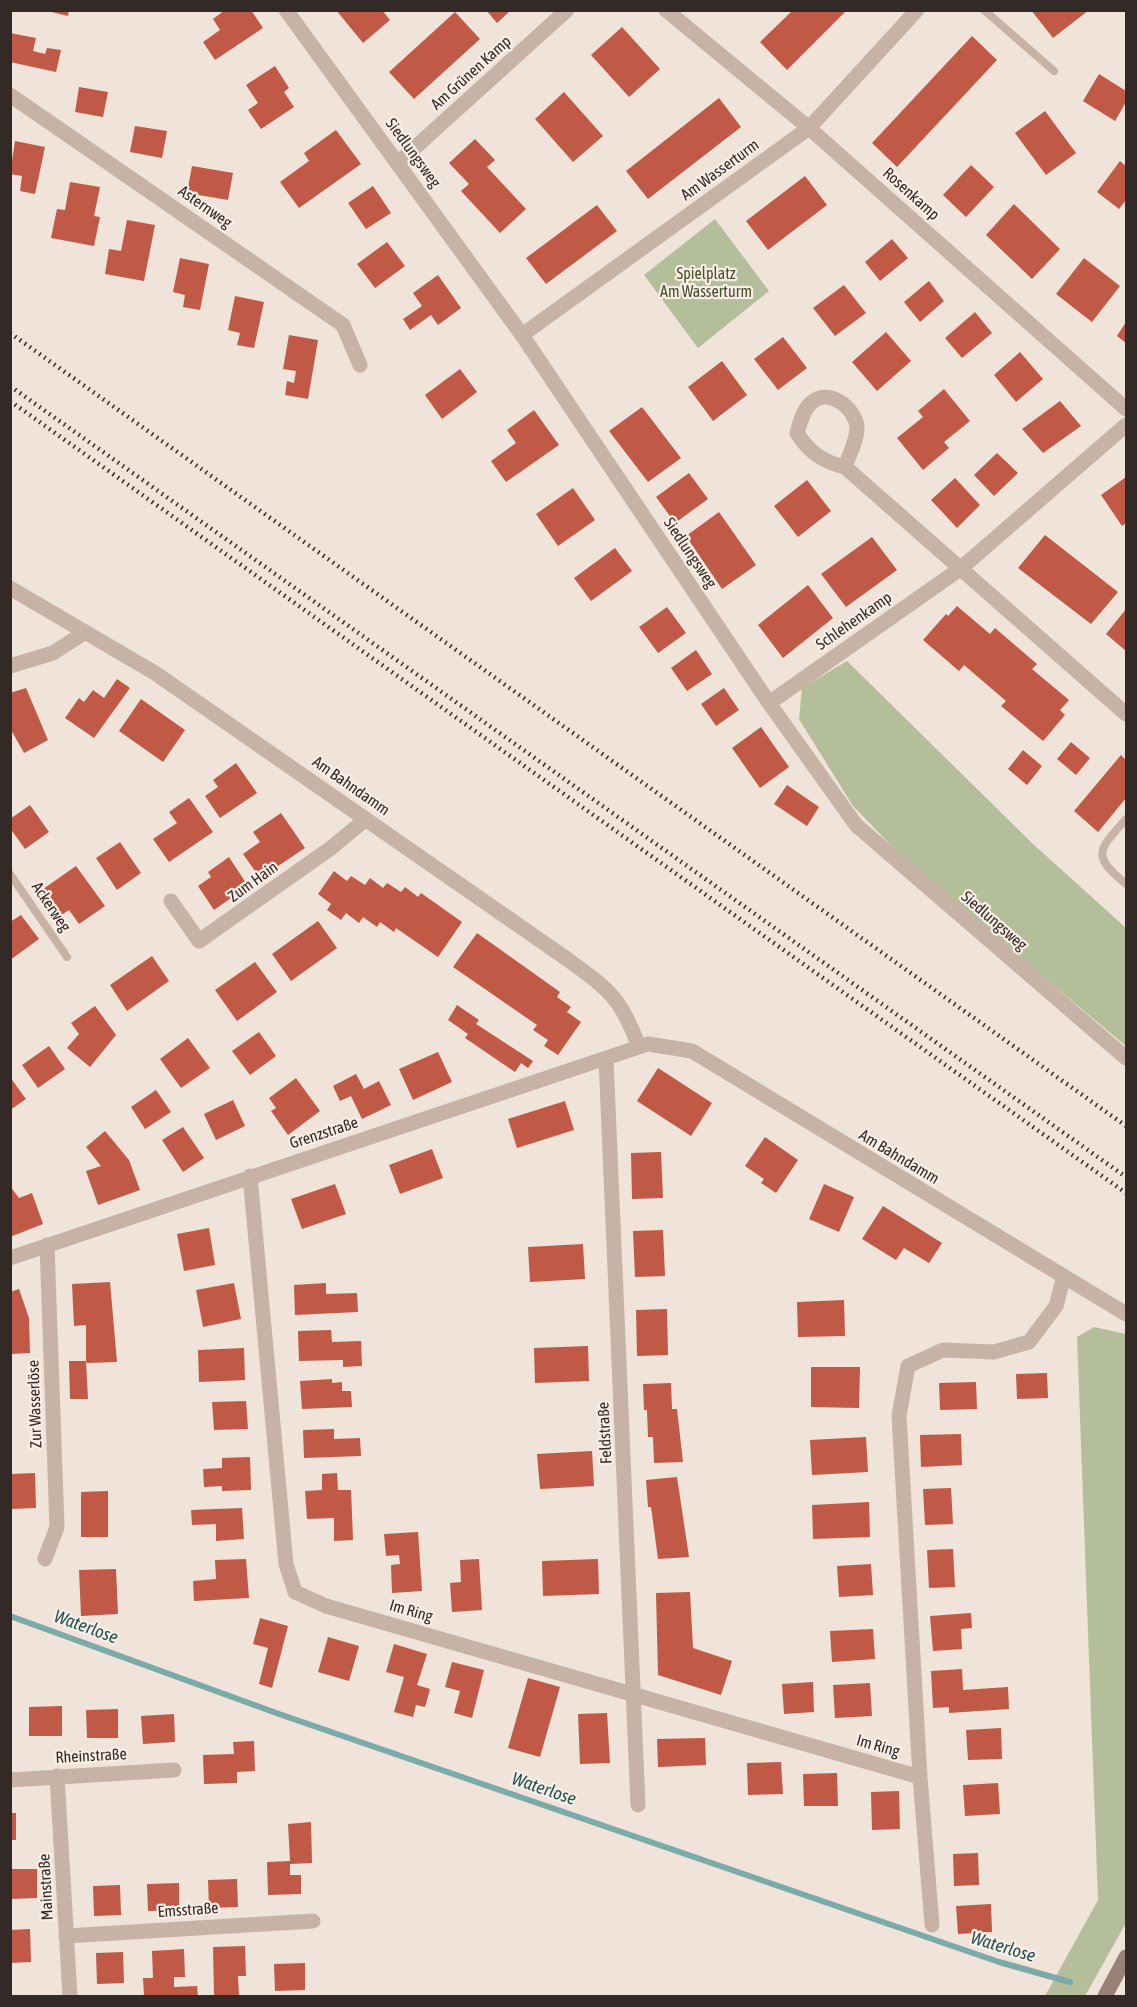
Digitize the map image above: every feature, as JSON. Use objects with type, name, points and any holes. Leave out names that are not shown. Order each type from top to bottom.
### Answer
[{"type":"main road","points":[[1105,1996],[1126,1957]]},
{"type":"street","name":"Siedlungsweg","points":[[286,10],[399,162],[522,335],[769,703],[856,825],[1126,1058]]},
{"type":"street","name":"Am Grünen Kamp","points":[[399,162],[567,10]]},
{"type":"street","name":"Rosenkamp","points":[[666,10],[809,128],[1126,409]]},
{"type":"street","name":"Am Wasserturm","points":[[522,335],[809,128],[917,10]]},
{"type":"street","name":"Asternweg","points":[[10,94],[344,326],[360,365]]},
{"type":"street","points":[[845,467],[857,428],[852,411],[840,401],[825,397],[812,402],[803,415],[797,432],[805,446],[826,463],[845,467],[1126,714]]},
{"type":"street","name":"Schlehenkamp","points":[[769,703],[960,569],[1126,425]]},
{"type":"street","name":"Am Bahndamm","points":[[10,588],[156,673],[611,992],[644,1045],[692,1051],[1126,1314]]},
{"type":"street","points":[[10,666],[53,653],[84,633]]},
{"type":"street","name":"Zum Hain","points":[[171,901],[199,941],[331,848],[366,819]]},
{"type":"street","name":"Grenzstraße","points":[[10,1258],[644,1045]]},
{"type":"street","name":"Feldstraße","points":[[606,1059],[638,1805]]},
{"type":"street","name":"Im Ring","points":[[250,1176],[286,1564],[295,1592],[326,1606],[920,1777]]},
{"type":"street","name":"Zur Wasserlöse","points":[[45,1559],[57,1527],[47,1245]]},
{"type":"street","name":"Im Ring","points":[[932,1925],[920,1777],[899,1416],[908,1366],[943,1350],[994,1352],[1029,1342],[1056,1306],[1064,1276]]},
{"type":"street","name":"Rheinstraße","points":[[10,1780],[174,1770]]},
{"type":"street","name":"Mainstraße","points":[[57,1776],[70,1996]]},
{"type":"street","name":"Emsstraße","points":[[66,1936],[313,1921]]},
{"type":"lane","points":[[984,10],[1054,71]]},
{"type":"lane","points":[[1126,819],[1106,843],[1102,855],[1105,866],[1126,884]]},
{"type":"lane","name":"Ackerweg","points":[[10,874],[67,957]]},
{"type":"green space","name":"Spielplatz Am Wasserturm","points":[[715,219],[769,291],[698,348],[644,275]]},
{"type":"green space","points":[[847,661],[1033,844],[1126,928],[1126,1046],[914,869],[853,806],[799,719],[802,688]]},
{"type":"green space","points":[[1094,1327],[1126,1334],[1126,1923],[1085,1996],[1045,1996],[1098,1900],[1077,1337]]},
{"type":"building","points":[[43,10],[69,10],[68,16]]},
{"type":"building","points":[[225,10],[251,10],[263,28],[215,60],[203,42],[220,30],[213,19]]},
{"type":"building","points":[[336,10],[382,10],[390,20],[363,43]]},
{"type":"building","points":[[486,10],[511,10],[497,23]]},
{"type":"building","points":[[793,10],[847,10],[787,70],[760,42]]},
{"type":"building","points":[[1031,10],[1089,10],[1053,38]]},
{"type":"building","points":[[455,12],[480,39],[414,99],[389,72]]},
{"type":"building","points":[[622,27],[660,69],[629,97],[591,55]]},
{"type":"building","points":[[10,33],[36,38],[33,51],[45,54],[47,48],[61,50],[56,72],[10,62]]},
{"type":"building","points":[[972,36],[997,60],[897,167],[872,143]]},
{"type":"building","points":[[275,66],[289,88],[284,92],[294,107],[261,129],[248,110],[258,103],[246,85]]},
{"type":"building","points":[[1099,74],[1126,91],[1126,102],[1115,121],[1083,101]]},
{"type":"building","points":[[79,87],[108,92],[103,117],[75,112]]},
{"type":"building","points":[[564,92],[603,136],[573,162],[535,119]]},
{"type":"building","points":[[719,98],[741,127],[648,199],[626,171]]},
{"type":"building","points":[[1045,111],[1076,153],[1046,175],[1015,133]]},
{"type":"building","points":[[135,126],[167,131],[162,158],[130,152]]},
{"type":"building","points":[[336,130],[361,164],[299,208],[280,182],[309,161],[304,153]]},
{"type":"building","points":[[475,139],[495,160],[487,167],[526,209],[500,233],[461,191],[469,184],[449,163]]},
{"type":"building","points":[[15,141],[45,147],[35,194],[20,191],[22,176],[10,174]]},
{"type":"building","points":[[1120,161],[1126,166],[1126,200],[1119,209],[1097,192]]},
{"type":"building","points":[[971,165],[994,187],[966,217],[943,195]]},
{"type":"building","points":[[192,166],[233,173],[228,200],[187,193]]},
{"type":"building","points":[[805,176],[827,205],[768,250],[746,221]]},
{"type":"building","points":[[70,182],[100,187],[94,216],[100,217],[94,246],[51,238],[57,209],[65,210]]},
{"type":"building","points":[[373,186],[391,213],[366,229],[348,203]]},
{"type":"building","points":[[1014,204],[1060,249],[1032,279],[986,235]]},
{"type":"building","points":[[597,205],[617,231],[546,284],[526,258]]},
{"type":"building","points":[[127,220],[155,225],[144,281],[105,274],[109,249],[121,251]]},
{"type":"building","points":[[892,239],[908,258],[880,281],[865,262]]},
{"type":"building","points":[[387,242],[405,266],[375,288],[357,264]]},
{"type":"building","points":[[180,258],[209,264],[200,310],[183,307],[185,295],[173,292]]},
{"type":"building","points":[[1084,258],[1120,286],[1092,322],[1056,294]]},
{"type":"building","points":[[438,275],[461,308],[438,325],[431,315],[410,330],[403,319],[422,306],[413,293]]},
{"type":"building","points":[[929,281],[944,301],[920,322],[904,302]]},
{"type":"building","points":[[844,285],[866,313],[835,336],[813,308]]},
{"type":"building","points":[[235,296],[264,302],[254,348],[237,345],[240,333],[228,330]]},
{"type":"building","points":[[975,312],[992,333],[962,358],[945,338]]},
{"type":"building","points":[[1126,322],[1126,343],[1117,336]]},
{"type":"building","points":[[886,332],[911,361],[877,391],[852,362]]},
{"type":"building","points":[[289,335],[318,340],[308,399],[285,395],[287,381],[294,383],[296,371],[283,369]]},
{"type":"building","points":[[783,337],[807,368],[778,390],[754,359]]},
{"type":"building","points":[[1020,352],[1043,379],[1016,402],[994,375]]},
{"type":"building","points":[[722,361],[747,395],[713,421],[688,387]]},
{"type":"building","points":[[460,369],[477,392],[442,419],[425,395]]},
{"type":"building","points":[[944,389],[970,421],[944,442],[949,448],[923,470],[897,438],[923,417],[918,411]]},
{"type":"building","points":[[1060,401],[1081,426],[1043,453],[1022,429]]},
{"type":"building","points":[[642,407],[681,458],[648,482],[609,431]]},
{"type":"building","points":[[534,410],[559,445],[506,482],[491,461],[516,443],[507,430]]},
{"type":"building","points":[[997,453],[1018,473],[994,496],[974,475]]},
{"type":"building","points":[[689,473],[708,499],[675,523],[656,497]]},
{"type":"building","points":[[1126,477],[1126,523],[1122,526],[1101,495]]},
{"type":"building","points":[[955,478],[980,505],[957,528],[931,500]]},
{"type":"building","points":[[807,480],[831,511],[798,537],[774,506]]},
{"type":"building","points":[[573,488],[595,520],[558,546],[536,514]]},
{"type":"building","points":[[719,512],[756,565],[722,589],[686,536]]},
{"type":"building","points":[[1045,535],[1118,592],[1091,624],[1018,568]]},
{"type":"building","points":[[872,537],[897,570],[846,607],[821,574]]},
{"type":"building","points":[[615,548],[632,571],[591,601],[574,578]]},
{"type":"building","points":[[808,585],[833,618],[783,658],[758,625]]},
{"type":"building","points":[[957,606],[990,634],[995,628],[1037,664],[1032,669],[1069,700],[1060,710],[1065,715],[1043,741],[1001,706],[1006,701],[964,665],[959,671],[923,640],[946,614],[948,616]]},
{"type":"building","points":[[667,607],[686,633],[658,653],[639,627]]},
{"type":"building","points":[[1126,609],[1126,651],[1106,634]]},
{"type":"building","points":[[696,650],[712,674],[687,691],[671,668]]},
{"type":"building","points":[[117,679],[130,688],[94,738],[65,718],[79,698],[84,702],[93,690],[104,698]]},
{"type":"building","points":[[26,688],[48,740],[24,753],[10,728],[10,693]]},
{"type":"building","points":[[724,688],[739,710],[716,726],[701,704]]},
{"type":"building","points":[[141,699],[185,730],[163,762],[119,731]]},
{"type":"building","points":[[761,727],[789,767],[760,788],[732,748]]},
{"type":"building","points":[[1071,742],[1090,758],[1076,775],[1057,759]]},
{"type":"building","points":[[1023,750],[1042,766],[1027,785],[1008,769]]},
{"type":"building","points":[[1121,755],[1126,760],[1126,798],[1098,832],[1074,811]]},
{"type":"building","points":[[236,763],[257,793],[220,818],[205,796],[218,787],[213,780]]},
{"type":"building","points":[[787,785],[819,807],[807,826],[774,804]]},
{"type":"building","points":[[189,798],[213,832],[169,862],[153,839],[177,823],[169,812]]},
{"type":"building","points":[[30,805],[49,832],[25,849],[10,828],[10,819]]},
{"type":"building","points":[[281,813],[305,848],[260,878],[243,854],[260,842],[253,832]]},
{"type":"building","points":[[120,842],[141,873],[117,890],[96,858]]},
{"type":"building","points":[[229,857],[248,886],[214,910],[198,886],[211,877],[208,872]]},
{"type":"building","points":[[76,866],[105,906],[79,924],[69,910],[54,920],[36,894]]},
{"type":"building","points":[[334,871],[347,881],[351,876],[365,885],[370,878],[383,888],[387,883],[401,892],[405,887],[418,897],[421,893],[462,922],[438,957],[396,928],[394,932],[380,922],[377,927],[363,917],[359,923],[346,913],[341,920],[327,910],[331,904],[318,894]]},
{"type":"building","points":[[21,915],[39,939],[10,960],[10,922]]},
{"type":"building","points":[[318,921],[337,948],[291,981],[272,954]]},
{"type":"building","points":[[477,933],[560,992],[557,997],[571,1007],[567,1012],[581,1022],[558,1055],[544,1046],[548,1040],[533,1030],[537,1025],[453,967]]},
{"type":"building","points":[[152,956],[169,981],[127,1011],[110,985]]},
{"type":"building","points":[[255,962],[277,992],[237,1021],[215,990]]},
{"type":"building","points":[[457,1005],[479,1020],[476,1024],[533,1061],[528,1068],[521,1063],[515,1072],[465,1038],[468,1034],[448,1020]]},
{"type":"building","points":[[95,1006],[116,1035],[90,1067],[67,1048],[79,1034],[71,1023]]},
{"type":"building","points":[[259,1032],[276,1056],[250,1075],[232,1051]]},
{"type":"building","points":[[188,1038],[210,1068],[181,1088],[160,1059]]},
{"type":"building","points":[[49,1046],[65,1069],[38,1088],[22,1065]]},
{"type":"building","points":[[438,1052],[452,1082],[413,1100],[399,1069]]},
{"type":"building","points":[[658,1068],[712,1103],[691,1136],[637,1101]]},
{"type":"building","points":[[356,1074],[364,1089],[379,1081],[391,1105],[362,1119],[351,1096],[340,1101],[333,1086]]},
{"type":"building","points":[[10,1077],[26,1099],[10,1110]]},
{"type":"building","points":[[296,1078],[320,1111],[288,1135],[271,1111],[276,1108],[269,1098]]},
{"type":"building","points":[[156,1090],[171,1112],[145,1129],[131,1107]]},
{"type":"building","points":[[233,1100],[245,1126],[216,1140],[204,1114]]},
{"type":"building","points":[[565,1101],[574,1130],[517,1148],[508,1119]]},
{"type":"building","points":[[183,1127],[204,1158],[183,1172],[162,1140]]},
{"type":"building","points":[[105,1131],[129,1160],[140,1190],[98,1205],[86,1171],[101,1166],[86,1147]]},
{"type":"building","points":[[765,1137],[798,1160],[776,1193],[761,1183],[764,1179],[745,1166]]},
{"type":"building","points":[[432,1149],[443,1178],[400,1194],[389,1165]]},
{"type":"building","points":[[661,1152],[663,1198],[632,1199],[631,1153]]},
{"type":"building","points":[[335,1184],[346,1214],[302,1229],[291,1199]]},
{"type":"building","points":[[824,1184],[854,1197],[839,1232],[809,1219]]},
{"type":"building","points":[[10,1186],[19,1198],[32,1193],[43,1224],[10,1237]]},
{"type":"building","points":[[883,1206],[942,1243],[929,1263],[904,1248],[896,1260],[862,1239]]},
{"type":"building","points":[[209,1228],[215,1265],[184,1271],[177,1234]]},
{"type":"building","points":[[663,1230],[665,1276],[635,1277],[633,1231]]},
{"type":"building","points":[[583,1244],[585,1279],[530,1282],[528,1247]]},
{"type":"building","points":[[110,1282],[117,1362],[87,1363],[86,1325],[74,1326],[72,1284]]},
{"type":"building","points":[[234,1283],[241,1319],[203,1327],[196,1290]]},
{"type":"building","points":[[326,1283],[326,1294],[357,1293],[358,1312],[295,1315],[294,1285]]},
{"type":"building","points":[[19,1289],[29,1318],[30,1353],[10,1354],[10,1292]]},
{"type":"building","points":[[844,1300],[845,1336],[798,1337],[797,1302]]},
{"type":"building","points":[[667,1309],[668,1355],[637,1356],[636,1310]]},
{"type":"building","points":[[331,1330],[332,1342],[361,1341],[362,1366],[343,1367],[343,1360],[299,1361],[298,1331]]},
{"type":"building","points":[[588,1346],[589,1381],[535,1383],[534,1348]]},
{"type":"building","points":[[244,1348],[245,1380],[199,1382],[198,1350]]},
{"type":"building","points":[[69,1361],[86,1361],[88,1399],[70,1399]]},
{"type":"building","points":[[811,1367],[860,1367],[859,1408],[811,1407]]},
{"type":"building","points":[[1047,1373],[1048,1398],[1017,1399],[1016,1374]]},
{"type":"building","points":[[332,1379],[332,1383],[342,1382],[342,1391],[351,1391],[352,1407],[302,1409],[300,1381]]},
{"type":"building","points":[[976,1382],[977,1409],[940,1410],[939,1383]]},
{"type":"building","points":[[671,1383],[672,1409],[677,1409],[683,1462],[654,1463],[653,1437],[648,1437],[647,1410],[644,1410],[643,1384]]},
{"type":"building","points":[[246,1401],[248,1429],[214,1430],[212,1402]]},
{"type":"building","points":[[334,1429],[334,1439],[360,1438],[361,1456],[304,1458],[303,1430]]},
{"type":"building","points":[[961,1434],[962,1465],[921,1467],[920,1435]]},
{"type":"building","points":[[866,1437],[868,1472],[812,1475],[810,1440]]},
{"type":"building","points":[[592,1451],[594,1486],[540,1489],[537,1454]]},
{"type":"building","points":[[250,1457],[251,1490],[222,1491],[222,1486],[204,1487],[203,1469],[222,1468],[222,1458]]},
{"type":"building","points":[[35,1473],[36,1508],[10,1509],[10,1474]]},
{"type":"building","points":[[337,1473],[338,1490],[351,1490],[353,1540],[334,1541],[334,1518],[307,1519],[305,1491],[322,1490],[322,1474]]},
{"type":"building","points":[[677,1477],[689,1557],[658,1559],[651,1507],[648,1507],[646,1480]]},
{"type":"building","points":[[951,1488],[953,1524],[925,1525],[923,1489]]},
{"type":"building","points":[[108,1491],[108,1537],[81,1537],[81,1492]]},
{"type":"building","points":[[869,1502],[870,1537],[813,1539],[812,1505]]},
{"type":"building","points":[[242,1508],[244,1539],[216,1541],[216,1524],[192,1525],[191,1510]]},
{"type":"building","points":[[418,1532],[422,1591],[392,1593],[391,1565],[400,1564],[399,1555],[386,1556],[384,1534]]},
{"type":"building","points":[[953,1549],[955,1587],[929,1588],[927,1550]]},
{"type":"building","points":[[246,1559],[249,1598],[194,1601],[193,1581],[216,1579],[215,1560]]},
{"type":"building","points":[[479,1559],[482,1610],[452,1612],[450,1583],[461,1582],[460,1560]]},
{"type":"building","points":[[598,1559],[599,1594],[543,1596],[542,1561]]},
{"type":"building","points":[[871,1564],[873,1595],[839,1597],[837,1566]]},
{"type":"building","points":[[116,1569],[118,1614],[81,1616],[79,1570]]},
{"type":"building","points":[[690,1592],[693,1648],[732,1661],[721,1695],[658,1675],[656,1593]]},
{"type":"building","points":[[971,1613],[972,1628],[961,1629],[962,1649],[933,1651],[930,1616]]},
{"type":"building","points":[[260,1618],[288,1626],[272,1688],[259,1684],[268,1648],[253,1644]]},
{"type":"building","points":[[873,1629],[875,1659],[832,1662],[830,1631]]},
{"type":"building","points":[[328,1637],[359,1646],[349,1681],[318,1672]]},
{"type":"building","points":[[394,1644],[427,1654],[417,1685],[430,1689],[425,1707],[416,1705],[413,1717],[394,1712],[404,1677],[386,1672]]},
{"type":"building","points":[[452,1662],[484,1670],[472,1718],[454,1713],[460,1691],[445,1687]]},
{"type":"building","points":[[962,1669],[963,1690],[1008,1687],[1009,1709],[949,1713],[949,1707],[933,1708],[931,1671]]},
{"type":"building","points":[[528,1678],[560,1687],[540,1757],[508,1748]]},
{"type":"building","points":[[813,1682],[814,1712],[784,1714],[782,1684]]},
{"type":"building","points":[[870,1683],[872,1716],[835,1718],[833,1685]]},
{"type":"building","points":[[62,1706],[62,1736],[29,1736],[29,1707]]},
{"type":"building","points":[[118,1709],[118,1738],[87,1738],[86,1710]]},
{"type":"building","points":[[607,1713],[610,1763],[580,1764],[578,1714]]},
{"type":"building","points":[[174,1714],[175,1742],[143,1744],[141,1716]]},
{"type":"building","points":[[1001,1728],[1002,1759],[968,1760],[966,1730]]},
{"type":"building","points":[[705,1738],[706,1765],[658,1767],[657,1739]]},
{"type":"building","points":[[254,1741],[255,1771],[237,1772],[237,1783],[204,1784],[203,1755],[234,1754],[233,1742]]},
{"type":"building","points":[[781,1762],[783,1794],[748,1795],[747,1763]]},
{"type":"building","points":[[837,1773],[838,1806],[804,1806],[803,1774]]},
{"type":"building","points":[[998,1783],[1000,1814],[965,1816],[963,1785]]},
{"type":"building","points":[[899,1791],[900,1829],[872,1830],[871,1792]]},
{"type":"building","points":[[10,1813],[16,1813],[16,1840],[10,1840]]},
{"type":"building","points":[[311,1822],[312,1863],[290,1864],[290,1875],[301,1875],[301,1894],[268,1895],[267,1862],[290,1861],[288,1824]]},
{"type":"building","points":[[978,1853],[979,1885],[954,1886],[953,1854]]},
{"type":"building","points":[[10,1869],[37,1869],[37,1898],[10,1899]]},
{"type":"building","points":[[237,1879],[238,1907],[209,1908],[208,1880]]},
{"type":"building","points":[[179,1883],[179,1910],[148,1911],[147,1884]]},
{"type":"building","points":[[120,1885],[121,1915],[94,1916],[93,1886]]},
{"type":"building","points":[[991,1904],[992,1932],[958,1934],[956,1906]]},
{"type":"building","points":[[30,1929],[31,1962],[10,1963],[10,1930]]},
{"type":"building","points":[[245,1946],[246,1976],[238,1976],[239,1996],[214,1996],[213,1947]]},
{"type":"building","points":[[184,1949],[185,1977],[174,1977],[174,1987],[197,1986],[198,1996],[144,1996],[143,1978],[153,1978],[152,1951]]},
{"type":"building","points":[[123,1952],[124,1983],[97,1984],[96,1953]]},
{"type":"building","points":[[305,1963],[305,1990],[275,1991],[274,1964]]},
{"type":"waterway","name":"Waterlose","points":[[10,1616],[279,1714],[999,1962],[1070,1982]]},
{"type":"railway","points":[[10,333],[1126,1126]]},
{"type":"railway","points":[[10,386],[1126,1177]]},
{"type":"railway","points":[[10,401],[1126,1193]]}]
